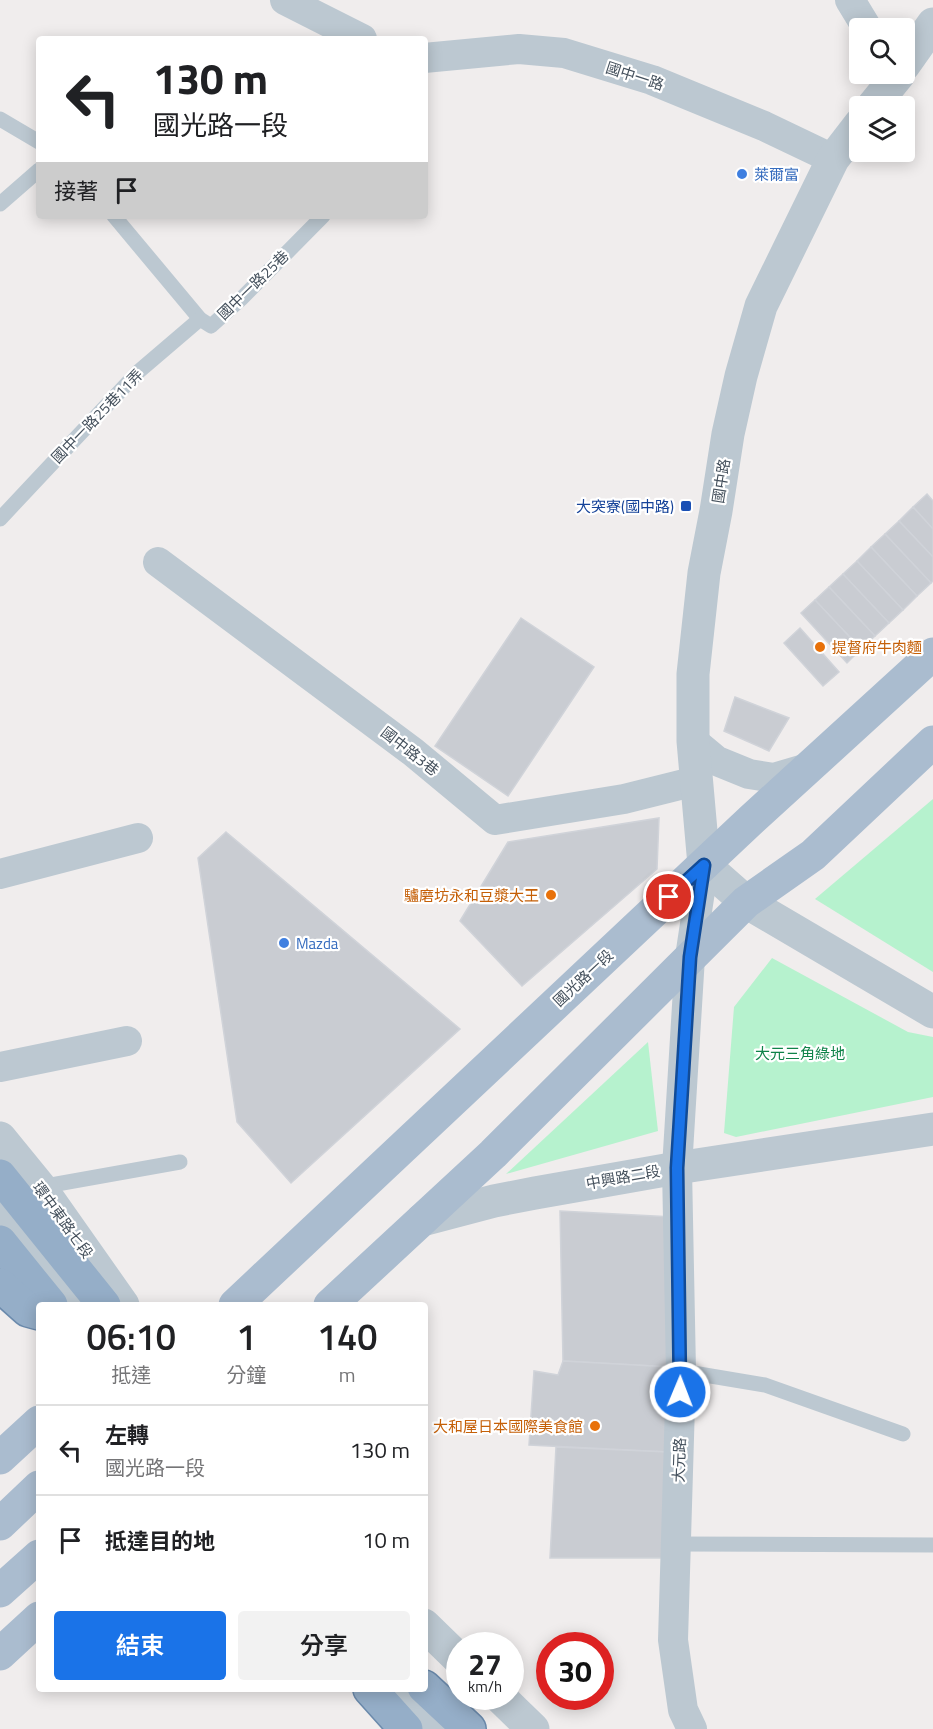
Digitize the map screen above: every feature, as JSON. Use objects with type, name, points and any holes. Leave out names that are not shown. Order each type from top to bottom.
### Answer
[{"type":"highway","points":[[0,1176],[102,1302]]},
{"type":"highway","points":[[0,1242],[49,1302]]},
{"type":"highway","points":[[0,1285],[28,1310],[36,1312]]},
{"type":"highway","points":[[428,1691],[469,1729]]},
{"type":"highway","points":[[372,1692],[406,1729]]},
{"type":"main road","name":"國光路一段","points":[[238,1302],[808,768],[933,654]]},
{"type":"main road","points":[[333,1302],[493,1154],[746,902],[813,855],[933,742]]},
{"type":"main road","points":[[0,1458],[36,1425]]},
{"type":"main road","points":[[0,1524],[36,1490]]},
{"type":"main road","points":[[0,1591],[36,1559]]},
{"type":"main road","points":[[0,1654],[36,1621]]},
{"type":"street","points":[[285,0],[356,36]]},
{"type":"street","points":[[850,0],[861,18]]},
{"type":"street","points":[[915,49],[933,24]]},
{"type":"street","name":"國中一路","points":[[428,59],[519,49],[564,53],[652,80],[764,126],[833,159]]},
{"type":"street","name":"國中路","points":[[704,865],[693,741],[693,674],[704,573],[728,434],[741,376],[761,306],[833,159],[849,138]]},
{"type":"street","name":"國中路3巷","points":[[158,562],[413,752],[495,820],[624,800],[696,781]]},
{"type":"street","points":[[693,741],[717,762],[749,774],[774,778],[808,768]]},
{"type":"street","points":[[0,874],[138,838]]},
{"type":"street","points":[[704,865],[746,902],[933,1012]]},
{"type":"street","name":"大元路","points":[[692,1729],[683,1710],[673,1640],[681,1371],[677,1168],[690,957],[704,865]]},
{"type":"street","points":[[0,1067],[127,1041]]},
{"type":"street","name":"中興路二段","points":[[422,1220],[494,1201],[677,1168],[933,1130]]},
{"type":"street","name":"環中東路七段","points":[[0,1138],[40,1187],[121,1302]]},
{"type":"street","points":[[0,1214],[48,1283],[66,1302]]},
{"type":"street","points":[[428,1629],[446,1646]]},
{"type":"street","points":[[399,1692],[433,1729]]},
{"type":"street","points":[[513,1710],[533,1729]]},
{"type":"lane","points":[[0,119],[36,140]]},
{"type":"lane","points":[[0,204],[36,173]]},
{"type":"lane","name":"國中一路25巷","points":[[117,219],[200,319],[211,326],[319,219]]},
{"type":"lane","name":"國中一路25巷11弄","points":[[0,519],[138,372],[200,319]]},
{"type":"lane","points":[[40,1187],[180,1162]]},
{"type":"lane","points":[[681,1371],[765,1385],[903,1434]]},
{"type":"lane","points":[[676,1544],[933,1545]]},
{"type":"green space","points":[[933,799],[933,972],[815,899]]},
{"type":"green space","name":"大元三角綠地","points":[[772,958],[908,1032],[933,1037],[933,1097],[736,1137],[724,1133],[734,1007]]},
{"type":"green space","points":[[648,1042],[658,1131],[506,1174]]},
{"type":"building","points":[[927,494],[933,501],[933,529],[913,507]]},
{"type":"building","points":[[913,507],[933,529],[933,557],[899,521]]},
{"type":"building","points":[[899,521],[933,557],[933,581],[931,583],[885,534]]},
{"type":"building","points":[[885,534],[931,583],[917,596],[871,547]]},
{"type":"building","points":[[871,547],[917,596],[903,610],[857,561]]},
{"type":"building","points":[[857,561],[903,610],[889,623],[843,574]]},
{"type":"building","points":[[843,574],[889,623],[875,636],[829,587]]},
{"type":"building","points":[[829,587],[875,636],[861,649],[815,600]]},
{"type":"building","points":[[815,600],[861,649],[847,663],[801,613]]},
{"type":"building","points":[[521,618],[594,667],[508,796],[435,746]]},
{"type":"building","points":[[800,628],[839,672],[823,686],[784,643]]},
{"type":"building","points":[[735,697],[789,718],[769,751],[724,731]]},
{"type":"building","name":"驢磨坊永和豆漿大王","points":[[659,818],[657,869],[522,986],[460,921],[508,842]]},
{"type":"building","name":"Mazda","points":[[226,832],[460,1029],[291,1183],[237,1122],[198,858]]},
{"type":"building","points":[[560,1211],[673,1217],[671,1367],[563,1361]]},
{"type":"building","points":[[563,1361],[671,1367],[668,1452],[529,1445],[534,1371],[558,1375]]},
{"type":"building","points":[[556,1447],[668,1452],[664,1558],[550,1558]]},
{"type":"place","name":"萊爾富","points":[[742,174]]},
{"type":"place","name":"大突寮(國中路)","points":[[686,506]]},
{"type":"place","name":"提督府牛肉麵","points":[[820,647]]},
{"type":"place","name":"驢磨坊永和豆漿大王","points":[[551,895]]},
{"type":"place","name":"Mazda","points":[[284,943]]},
{"type":"place","name":"大和屋日本國際美食館","points":[[595,1426]]},
{"type":"route","points":[[669,897],[704,865],[690,957],[677,1168],[680,1392]]}]
